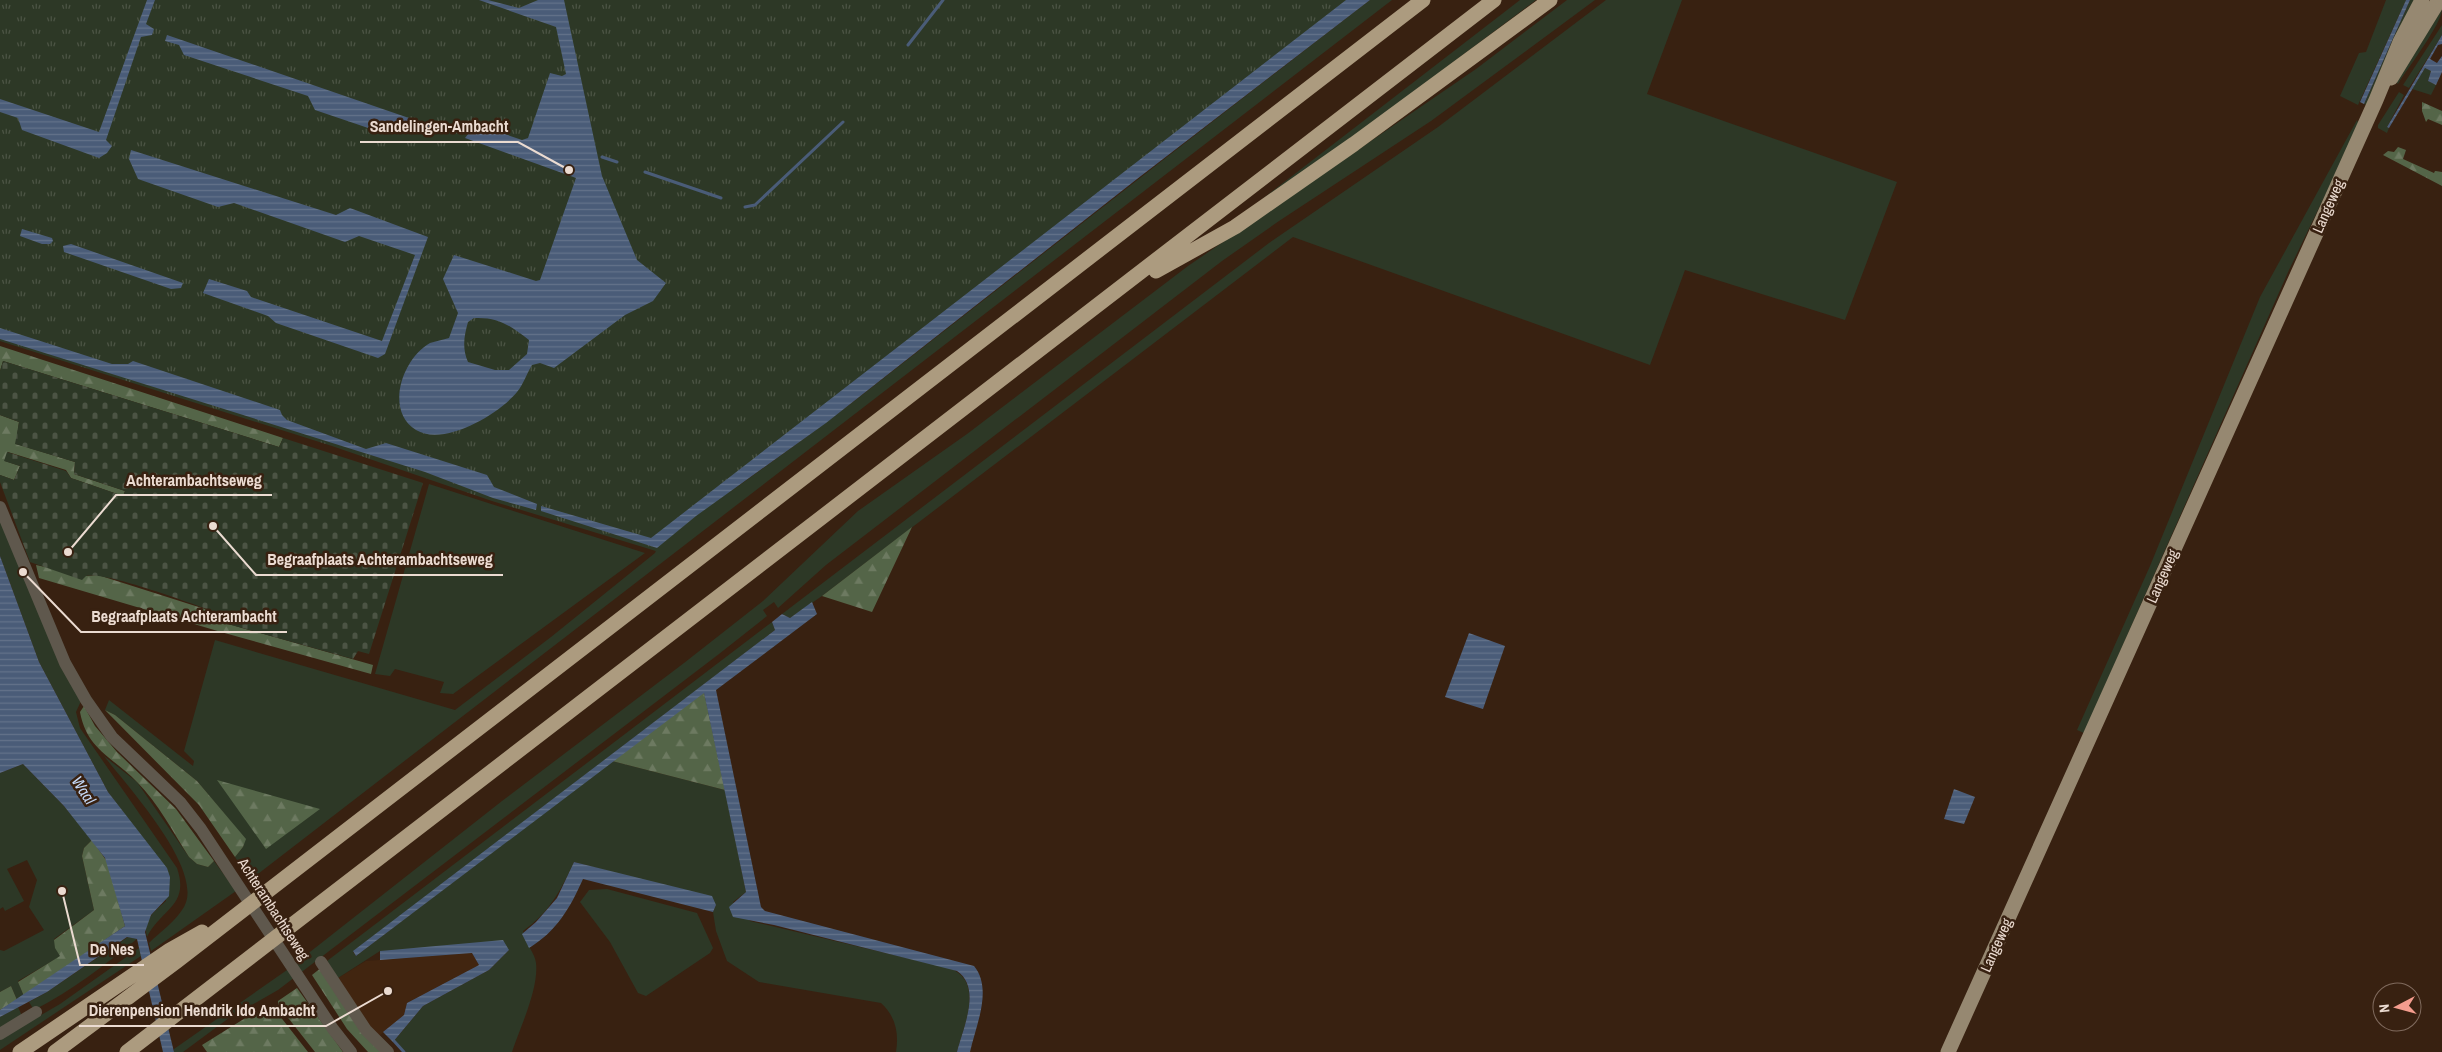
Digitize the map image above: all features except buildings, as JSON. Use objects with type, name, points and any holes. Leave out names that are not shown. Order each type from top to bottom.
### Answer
[{"type":"highway","points":[[20,1052],[122,984],[174,955],[253,902],[1423,0]]},
{"type":"highway","points":[[127,1052],[1494,0]]},
{"type":"highway","points":[[1111,296],[1235,227],[1354,144],[1550,0]]},
{"type":"highway","points":[[56,1052],[125,1000],[174,955]]},
{"type":"main road","name":"Langeweg","points":[[1948,1052],[2376,100],[2400,42],[2422,0]]},
{"type":"main road","name":"Langeweg","points":[[2376,100],[2412,47],[2439,0]]},
{"type":"street","name":"Achterambachtseweg","points":[[0,507],[66,663],[86,700],[112,737],[180,802],[220,856],[333,1029],[351,1052]]},
{"type":"street","points":[[321,962],[366,1030],[388,1052]]},
{"type":"street","points":[[0,1034],[36,1012]]},
{"type":"shaded area","points":[[472,953],[479,965],[407,1003],[404,1015],[379,1036],[361,1016],[338,978],[366,961]]},
{"type":"green space","points":[[0,0],[1353,0],[656,551],[492,501],[332,446],[0,341]]},
{"type":"green space","points":[[1370,0],[1392,0],[250,880],[235,857],[243,847],[245,839],[197,781],[115,715],[105,710],[109,700],[193,766],[194,761],[184,751],[215,640],[455,710],[551,637],[655,553],[657,548],[681,529],[853,402]]},
{"type":"green space","points":[[1520,0],[1536,0],[1329,155],[1261,200]]},
{"type":"green space","points":[[1567,0],[1595,0],[1431,121],[1279,221],[1222,261],[826,565],[778,608],[774,602],[763,610],[767,616],[719,654],[278,990],[229,1018],[183,1052],[174,1052],[174,1049],[287,970],[502,801],[763,601],[858,511],[967,434],[1188,266],[1476,69]]},
{"type":"green space","points":[[1606,0],[1682,0],[1647,94],[1897,182],[1845,320],[1685,270],[1650,365],[1293,237],[822,596],[790,618],[782,614],[1269,243],[1438,127]]},
{"type":"green space","points":[[2386,0],[2406,0],[2358,105],[2340,96],[2359,53],[2366,52]]},
{"type":"green space","points":[[2410,0],[2418,0],[2369,106],[2364,104]]},
{"type":"green space","points":[[2442,9],[2436,25],[2398,84],[2396,82]]},
{"type":"green space","points":[[2442,25],[2442,35],[2409,88],[2403,85]]},
{"type":"green space","points":[[2425,68],[2431,71],[2428,81],[2436,85],[2431,95],[2412,89]]},
{"type":"green space","points":[[2399,92],[2404,95],[2387,127],[2389,128],[2387,133],[2378,128],[2378,125]]},
{"type":"green space","points":[[2422,102],[2442,111],[2442,125],[2428,119],[2426,122],[2422,111]]},
{"type":"green space","points":[[2357,120],[2359,125],[2289,270],[2084,733],[2077,730],[2150,566],[2260,297]]},
{"type":"green space","points":[[2398,147],[2406,150],[2403,159],[2434,173],[2435,171],[2442,172],[2442,186],[2383,155],[2388,151],[2394,152]]},
{"type":"green space","points":[[0,346],[283,438],[279,447],[3,361],[0,371]]},
{"type":"green space","points":[[3,361],[279,447],[283,438],[423,483],[369,654],[358,651],[353,659],[228,624],[230,617],[134,584],[97,576],[86,576],[82,580],[30,562],[0,482],[0,475],[14,480],[20,466],[4,461],[7,452],[66,471],[71,478],[123,496],[125,491],[74,474],[75,462],[15,444],[19,422],[0,415],[0,371]]},
{"type":"green space","points":[[0,415],[19,422],[16,444],[75,462],[74,474],[125,491],[123,496],[71,478],[66,470],[8,452],[5,461],[20,466],[14,480],[0,475]]},
{"type":"green space","points":[[429,484],[645,553],[453,694],[440,693],[444,682],[395,669],[390,676],[375,674]]},
{"type":"green space","points":[[0,515],[81,701],[76,712],[80,728],[177,868],[180,891],[177,899],[147,937],[146,926],[150,916],[166,901],[149,847],[108,792],[39,662],[0,556]]},
{"type":"green space","points":[[912,527],[872,612],[822,596]]},
{"type":"green space","points":[[36,565],[86,576],[98,575],[230,617],[228,624],[373,665],[371,674],[39,578]]},
{"type":"green space","points":[[772,622],[775,630],[353,952],[356,956],[612,761],[725,790],[746,892],[733,902],[750,921],[949,968],[960,974],[966,983],[969,993],[969,1005],[957,1052],[896,1052],[897,1032],[890,1014],[881,1003],[759,982],[727,961],[716,931],[713,912],[716,905],[631,877],[574,862],[547,909],[523,931],[536,963],[535,984],[512,1052],[406,1052],[394,1041],[423,1006],[489,970],[509,950],[380,951],[338,978],[327,961]]},
{"type":"green space","points":[[704,692],[725,790],[612,761]]},
{"type":"green space","points":[[84,706],[95,726],[117,752],[176,809],[214,861],[208,867],[197,864],[189,857],[145,790],[102,752],[88,735],[80,712]]},
{"type":"green space","points":[[105,710],[115,715],[197,781],[246,839],[243,847],[235,857],[199,805]]},
{"type":"green space","points":[[104,756],[137,782],[189,857],[197,864],[208,867],[214,861],[236,891],[151,951],[149,943],[172,922],[184,907],[188,891],[184,872],[174,851],[145,807]]},
{"type":"green space","points":[[23,764],[64,806],[92,840],[84,848],[82,856],[94,910],[54,939],[61,956],[18,981],[24,996],[17,1000],[11,986],[0,992],[0,950],[4,951],[44,930],[29,907],[37,880],[27,860],[7,869],[24,901],[5,911],[3,907],[0,909],[0,773]]},
{"type":"green space","points":[[217,780],[320,809],[266,849]]},
{"type":"green space","points":[[92,840],[108,863],[125,926],[24,996],[18,982],[60,956],[55,948],[54,940],[94,910],[82,856],[84,848]]},
{"type":"green space","points":[[607,889],[697,913],[713,948],[710,953],[646,996],[638,993],[610,942],[580,902],[589,890]]},
{"type":"green space","points":[[128,937],[137,939],[75,986],[34,1010],[29,1002],[47,992]]},
{"type":"green space","points":[[139,948],[141,956],[0,1050],[0,1039],[60,1004]]},
{"type":"green space","points":[[322,967],[386,1052],[368,1052],[347,1029],[312,975]]},
{"type":"green space","points":[[11,986],[17,1000],[0,1010],[0,992]]},
{"type":"green space","points":[[297,988],[343,1052],[315,1052],[278,1005],[278,1001]]},
{"type":"green space","points":[[272,1006],[308,1052],[207,1052],[202,1045],[247,1017]]},
{"type":"green space","points":[[18,1007],[22,1016],[0,1029],[0,1017]]},
{"type":"water","points":[[147,0],[155,0],[146,24],[154,29],[152,35],[141,37],[106,140],[112,146],[107,153],[99,158],[22,130],[18,118],[0,112],[0,99],[99,132]]},
{"type":"water","points":[[479,0],[488,0],[519,8],[538,0],[564,0],[602,176],[637,260],[666,283],[653,301],[625,315],[554,368],[540,363],[532,365],[517,392],[498,410],[470,426],[456,431],[428,434],[416,430],[406,421],[401,410],[399,398],[405,372],[420,350],[430,343],[449,338],[458,313],[443,279],[454,255],[536,281],[540,280],[576,178],[465,138],[476,124],[522,140],[528,138],[550,73],[562,76],[566,74],[556,27]],"holes":[[[474,318],[483,318],[503,323],[529,340],[527,354],[509,370],[495,370],[468,362],[464,342],[468,322]]]},
{"type":"water","points":[[1346,0],[1370,0],[1137,179],[826,423],[696,516],[657,548],[541,511],[541,506],[651,538]]},
{"type":"water","points":[[2406,0],[2410,0],[2364,104],[2360,102]]},
{"type":"water","points":[[167,35],[438,128],[438,131],[401,121],[377,131],[315,110],[308,96],[184,55],[179,45],[165,41]]},
{"type":"water","points":[[2442,35],[2442,44],[2438,45],[2430,59],[2437,63],[2442,56],[2442,72],[2436,85],[2428,81],[2431,71],[2425,68],[2389,128],[2387,127]]},
{"type":"water","points":[[131,150],[336,215],[350,208],[428,237],[385,354],[378,358],[276,323],[268,316],[203,293],[209,279],[247,291],[251,297],[382,341],[415,255],[359,236],[345,242],[234,203],[218,207],[138,179],[129,159]]},
{"type":"water","points":[[22,229],[52,238],[53,241],[50,244],[42,244],[20,236]]},
{"type":"water","points":[[71,244],[183,283],[181,288],[171,289],[64,252],[63,246]]},
{"type":"water","points":[[0,328],[112,364],[128,364],[133,361],[280,410],[287,420],[366,449],[386,443],[487,475],[494,487],[537,504],[536,510],[493,498],[425,472],[0,339]]},
{"type":"water","name":"Waal","points":[[0,556],[39,662],[108,792],[167,868],[170,877],[169,896],[151,915],[145,932],[174,1052],[163,1052],[137,939],[127,937],[47,992],[0,1017],[0,1010],[125,926],[105,858],[64,806],[23,764],[0,773]]},
{"type":"water","points":[[812,602],[817,614],[716,690],[761,907],[765,911],[974,966],[980,975],[983,996],[970,1052],[957,1052],[969,1009],[970,998],[964,978],[957,971],[774,925],[733,917],[729,907],[746,892],[704,693],[356,956],[353,951],[775,630],[772,622],[782,614],[790,618]]},
{"type":"water","points":[[1469,633],[1505,646],[1483,709],[1445,697]]},
{"type":"water","points":[[1954,789],[1975,797],[1964,824],[1944,819]]},
{"type":"water","points":[[574,862],[712,896],[716,905],[713,912],[583,879],[562,918],[547,934],[529,948],[522,934],[536,922],[557,898]]},
{"type":"water","points":[[503,940],[509,950],[489,970],[423,1006],[393,1042],[383,1032],[404,1015],[407,1003],[479,965],[472,953],[380,960],[380,951]]},
{"type":"waterway","points":[[908,45],[943,0]]},
{"type":"waterway","points":[[745,207],[755,205],[843,122]]},
{"type":"waterway","points":[[602,157],[617,162]]},
{"type":"waterway","points":[[645,172],[721,198]]},
{"type":"waterway","points":[[394,1041],[404,1052]]},
{"type":"place","name":"Sandelingen-Ambacht","points":[[569,170]]},
{"type":"place","name":"Begraafplaats Achterambachtseweg","points":[[213,526]]},
{"type":"place","name":"Achterambachtseweg","points":[[68,552]]},
{"type":"place","name":"Begraafplaats Achterambacht","points":[[23,572]]},
{"type":"place","name":"De Nes","points":[[62,891]]},
{"type":"place","name":"Dierenpension Hendrik Ido Ambacht","points":[[388,991]]}]
